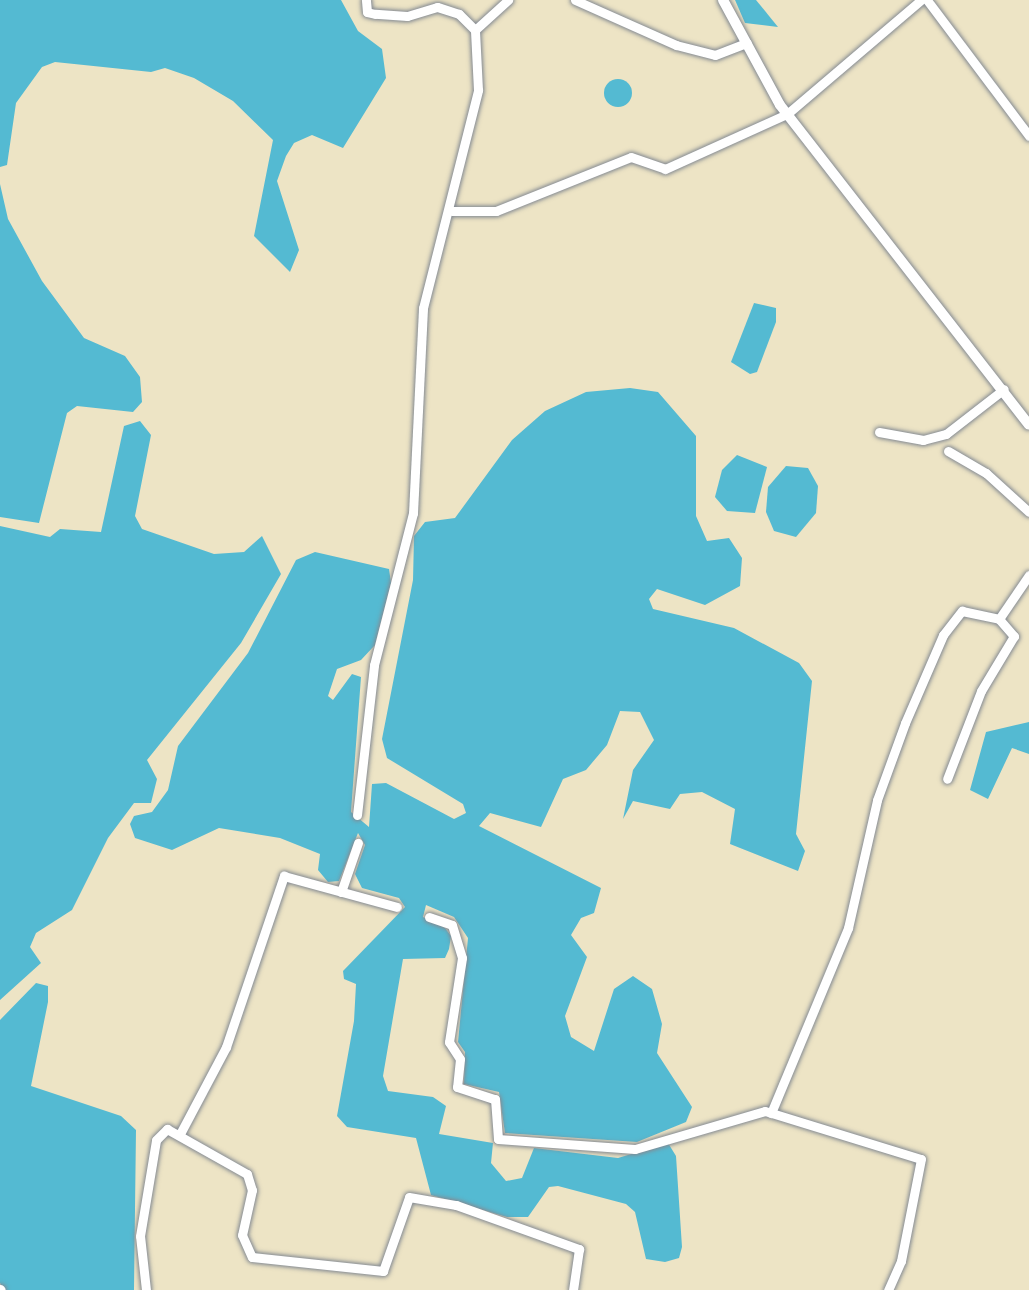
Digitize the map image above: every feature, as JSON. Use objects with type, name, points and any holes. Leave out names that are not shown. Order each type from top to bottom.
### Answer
[{"type":"street","points":[[358,815],[374,665],[413,513],[423,308],[452,212],[478,90],[475,30],[447,5],[375,14],[367,12],[366,0]]},
{"type":"street","points":[[475,30],[508,0]]},
{"type":"street","points":[[575,0],[676,46],[715,55],[747,43]]},
{"type":"street","points":[[723,0],[787,114],[1004,389],[1029,425]]},
{"type":"street","points":[[452,212],[496,211],[631,157],[665,169],[787,114],[921,0]]},
{"type":"street","points":[[927,0],[1029,136]]},
{"type":"street","points":[[879,432],[923,440],[946,434],[1004,389]]},
{"type":"street","points":[[948,451],[986,473],[1029,512]]},
{"type":"street","points":[[999,619],[1029,575]]},
{"type":"street","points":[[771,1113],[848,928],[877,800],[943,635],[962,611],[999,619],[1014,636],[981,691],[947,779]]},
{"type":"street","points":[[341,892],[358,843]]},
{"type":"street","points":[[180,1134],[226,1047],[284,876],[397,907]]},
{"type":"street","points":[[429,917],[452,925],[462,958],[449,1042],[460,1059],[457,1087],[495,1099],[498,1139],[635,1149],[771,1113],[921,1159],[888,1290]]},
{"type":"street","points":[[146,1290],[140,1236],[154,1153],[167,1129],[247,1174],[252,1190],[242,1235],[252,1257],[383,1271],[410,1197],[456,1205],[579,1249],[573,1290]]},
{"type":"water","points":[[0,0],[341,0],[358,31],[382,49],[386,78],[343,148],[312,135],[294,143],[286,156],[277,181],[299,250],[290,272],[254,236],[273,140],[233,101],[194,78],[165,68],[151,72],[55,62],[42,67],[16,103],[7,165],[0,167]]},
{"type":"water","points":[[735,0],[756,0],[778,27],[745,23]]},
{"type":"water","points":[[618,79],[628,83],[632,93],[628,103],[618,107],[608,103],[604,93],[608,83]]},
{"type":"water","points":[[0,184],[8,219],[42,281],[84,338],[125,356],[140,377],[142,402],[133,412],[77,406],[67,413],[39,523],[0,517]]},
{"type":"water","points":[[754,303],[776,308],[776,322],[757,372],[750,374],[731,362]]},
{"type":"water","points":[[630,388],[658,392],[696,436],[696,516],[707,541],[729,538],[742,558],[740,586],[705,605],[657,589],[649,599],[653,609],[734,628],[799,663],[812,681],[796,834],[805,851],[798,871],[730,844],[735,809],[702,792],[680,794],[670,809],[633,801],[623,819],[633,770],[654,740],[640,712],[620,711],[607,745],[586,770],[563,779],[541,827],[490,813],[479,826],[601,888],[594,913],[581,918],[571,935],[587,957],[565,1016],[571,1037],[594,1051],[614,989],[633,976],[652,989],[662,1024],[657,1053],[692,1107],[686,1122],[637,1142],[505,1133],[499,1092],[464,1084],[465,1052],[458,1042],[468,938],[454,917],[426,905],[423,917],[445,928],[451,936],[449,949],[445,958],[403,959],[383,1076],[388,1091],[433,1097],[446,1106],[439,1134],[493,1143],[491,1163],[506,1181],[522,1178],[534,1148],[618,1158],[668,1143],[676,1156],[682,1247],[679,1258],[665,1262],[646,1259],[635,1212],[626,1204],[558,1186],[549,1187],[528,1217],[507,1217],[431,1195],[416,1138],[347,1127],[337,1116],[354,1021],[356,984],[344,979],[343,971],[405,907],[399,898],[362,888],[355,874],[365,845],[358,833],[339,881],[328,882],[318,870],[320,854],[280,838],[219,828],[172,850],[135,838],[130,824],[134,816],[152,812],[168,790],[178,746],[248,653],[296,560],[315,552],[389,569],[391,583],[375,645],[361,660],[337,669],[328,696],[333,700],[352,674],[361,677],[351,812],[369,827],[372,784],[386,783],[454,819],[466,813],[463,804],[387,758],[382,739],[413,580],[414,536],[425,522],[455,518],[512,440],[545,411],[586,392]]},
{"type":"water","points":[[140,421],[151,435],[135,516],[142,529],[214,554],[244,552],[262,536],[281,574],[241,643],[147,760],[157,779],[151,803],[134,803],[108,838],[72,910],[36,933],[30,947],[41,963],[0,1000],[0,526],[50,537],[60,529],[101,532],[124,426]]},
{"type":"water","points":[[737,455],[767,467],[755,513],[727,511],[715,497],[722,470]]},
{"type":"water","points":[[786,466],[808,468],[818,486],[816,513],[796,537],[774,531],[766,512],[768,487]]},
{"type":"water","points":[[1029,722],[1029,754],[1012,748],[988,799],[970,790],[986,732]]},
{"type":"water","points":[[36,983],[48,986],[48,1002],[31,1086],[121,1116],[136,1130],[134,1290],[4,1290],[0,1283],[0,1020]]}]
